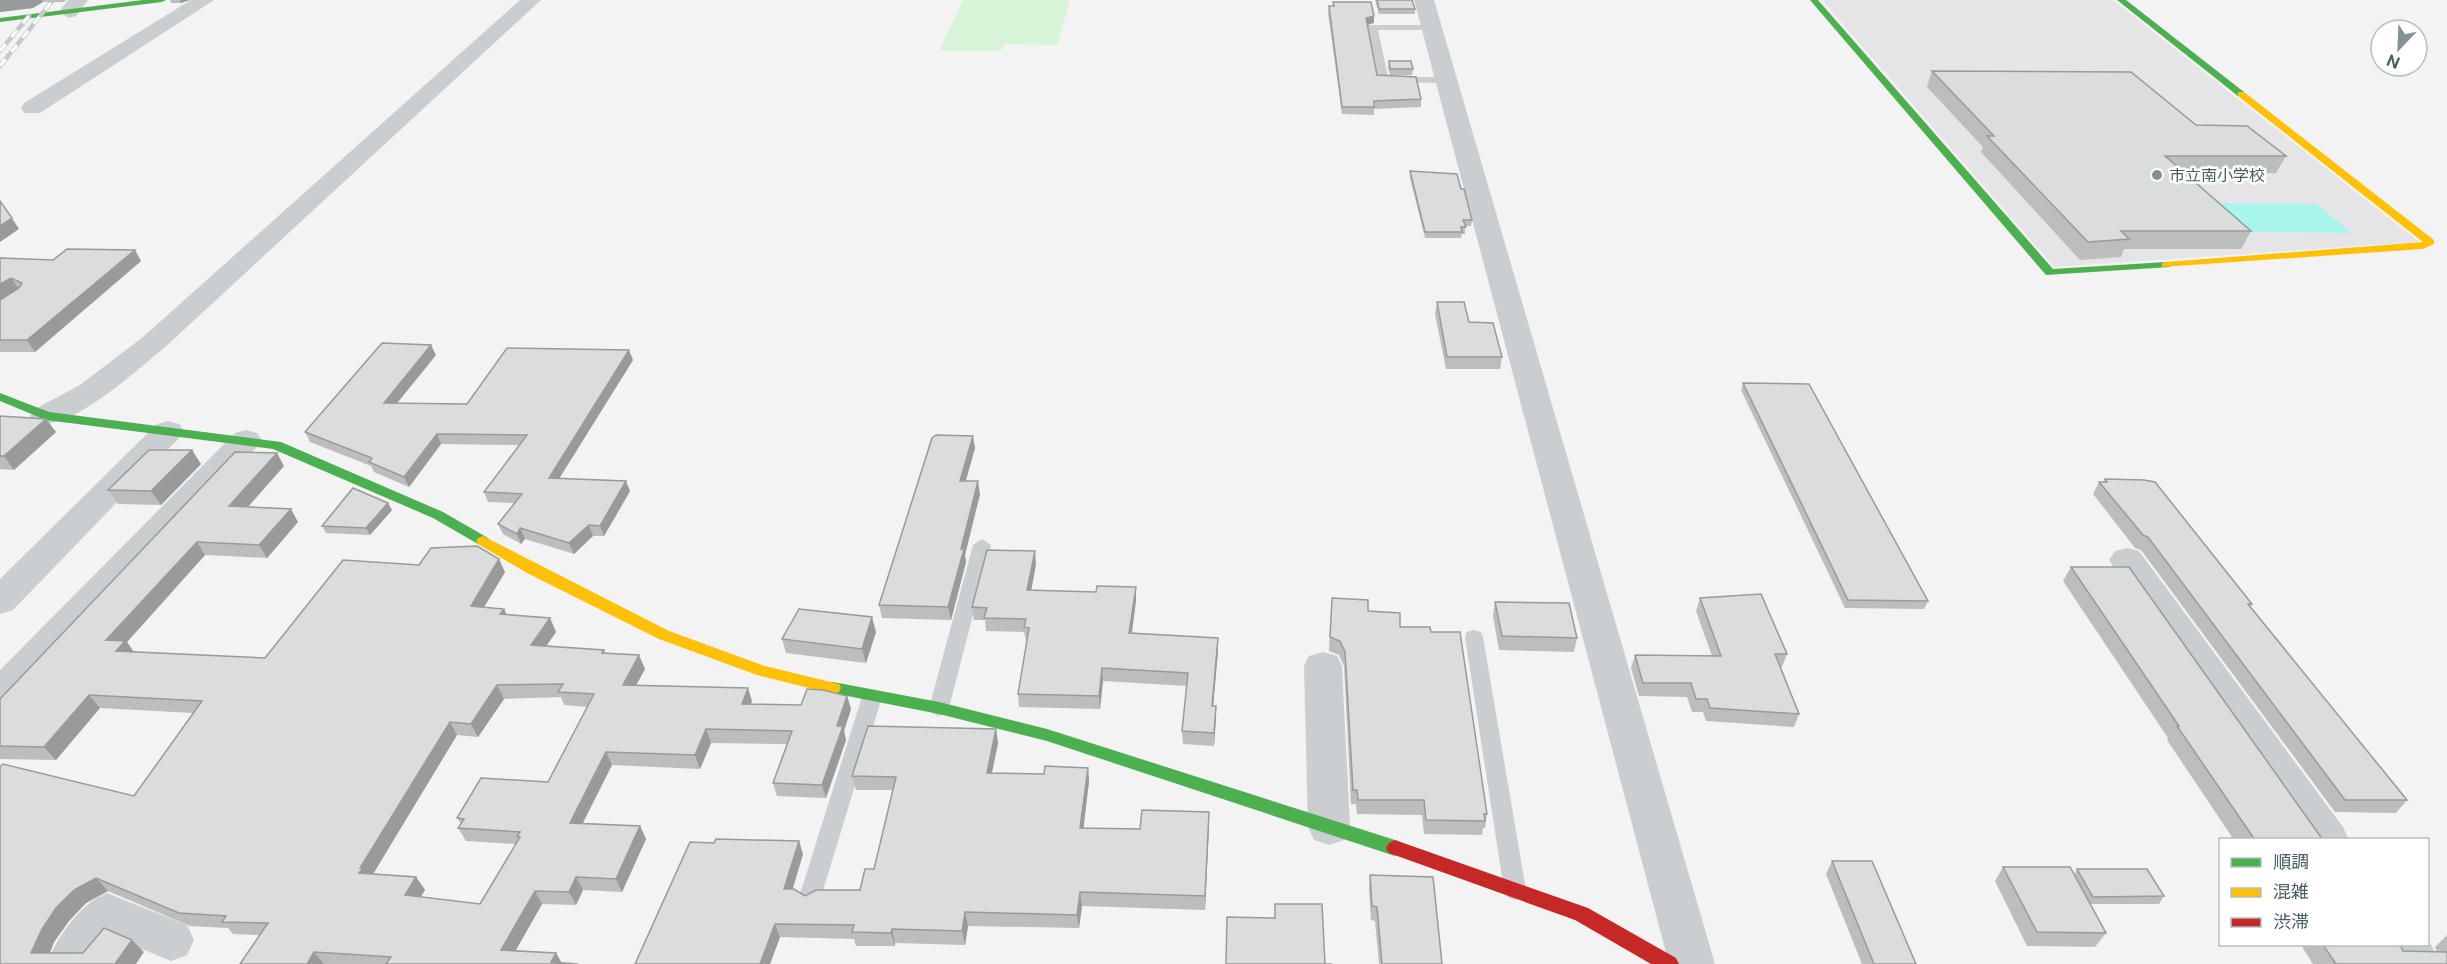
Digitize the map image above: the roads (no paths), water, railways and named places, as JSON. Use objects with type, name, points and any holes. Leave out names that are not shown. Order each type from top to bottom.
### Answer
[{"type":"street","points":[[0,20],[73,6],[162,0]]},
{"type":"street","points":[[32,108],[204,0]]},
{"type":"street","points":[[46,416],[91,391],[146,349],[531,0]]},
{"type":"street","points":[[1815,0],[2050,273],[2423,246],[2430,242],[2121,0]]},
{"type":"street","points":[[1428,14],[1692,964]]},
{"type":"street","points":[[0,397],[46,416],[276,445],[438,515],[532,568],[664,635],[763,671],[872,697],[939,708],[1047,735],[1329,827],[1581,914],[1669,964]]},
{"type":"street","points":[[0,601],[168,431]]},
{"type":"street","points":[[0,695],[246,440]]},
{"type":"street","points":[[2127,560],[2327,838]]},
{"type":"street","points":[[1323,666],[1329,827]]},
{"type":"street","points":[[69,964],[107,914],[171,940]]},
{"type":"street","points":[[2405,946],[2418,964]]},
{"type":"lane","points":[[1428,14],[1372,27],[1383,80],[1448,80]]},
{"type":"lane","points":[[939,708],[982,545]]},
{"type":"lane","points":[[1474,637],[1515,890]]},
{"type":"lane","points":[[810,897],[872,697]]},
{"type":"water","points":[[2216,203],[2316,204],[2352,233],[2248,232]]},
{"type":"railway","points":[[0,66],[53,0]]},
{"type":"railway","points":[[0,51],[29,16]]},
{"type":"place","name":"市立南小学校","points":[[2157,175]]}]
